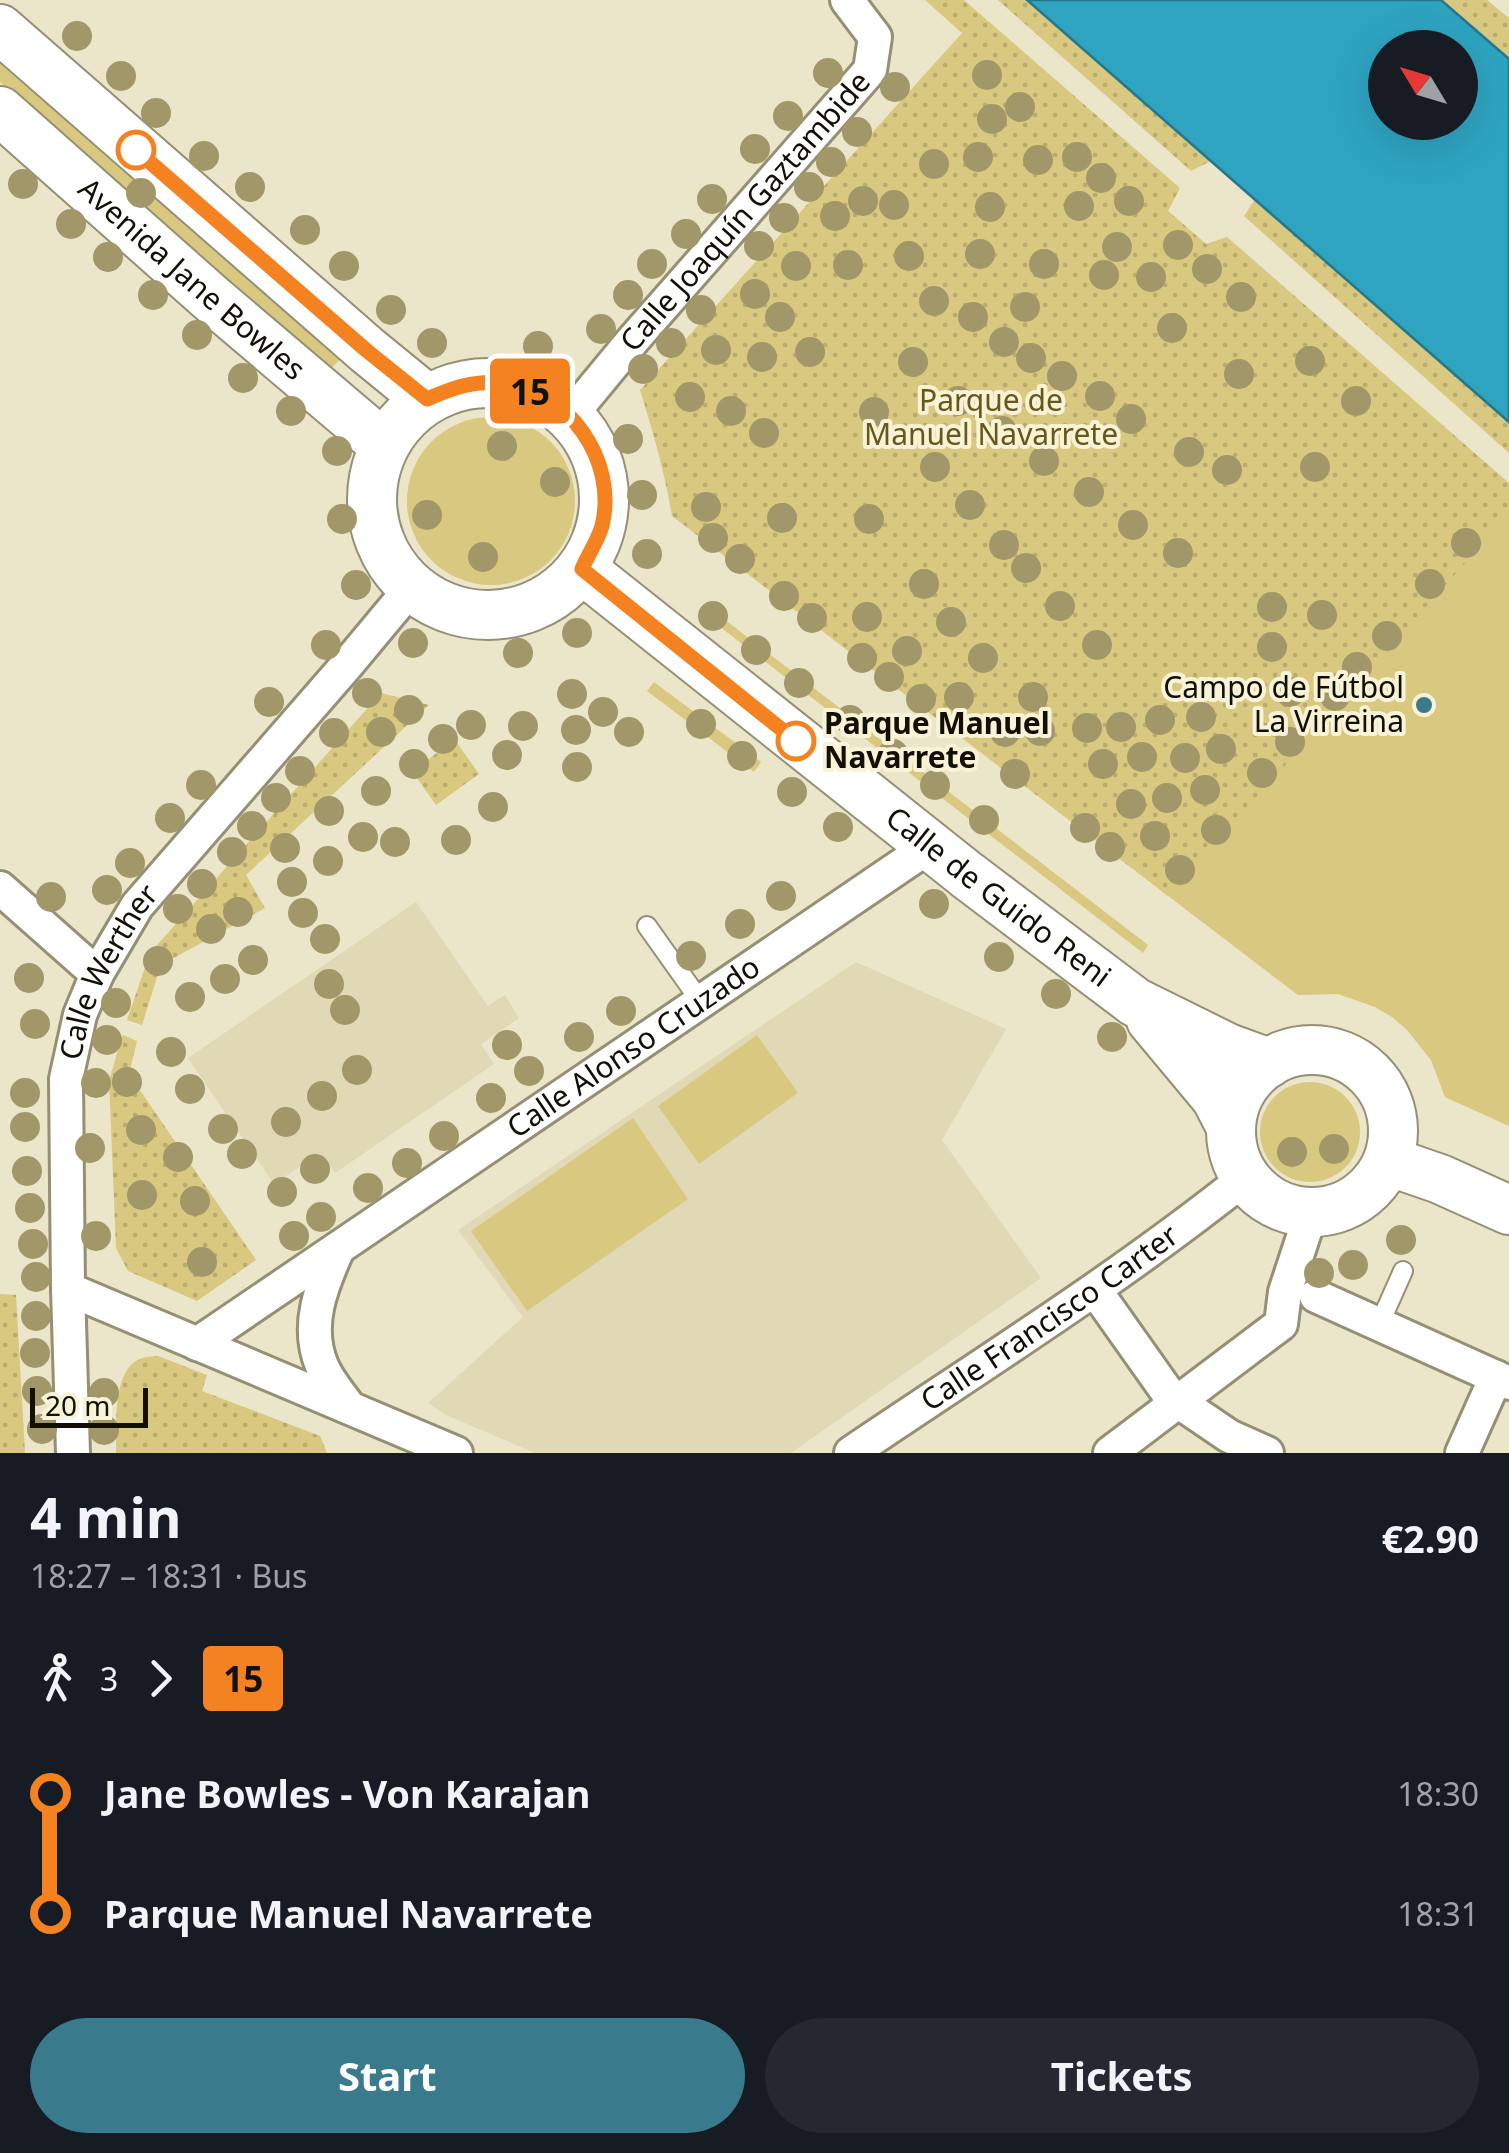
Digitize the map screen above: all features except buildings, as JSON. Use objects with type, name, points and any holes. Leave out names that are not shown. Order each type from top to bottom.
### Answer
[{"type":"main road","name":"Avenida Jane Bowles","points":[[0,29],[427,399]]},
{"type":"main road","name":"Avenida Jane Bowles","points":[[0,111],[384,445]]},
{"type":"main road","points":[[504,383],[542,395],[571,415],[595,451],[604,488],[602,526],[582,569],[556,594],[524,610],[489,616],[459,613],[410,588],[379,543],[371,494],[384,445],[402,419],[427,399],[464,384],[504,383]]},
{"type":"main road","name":"Calle de Guido Reni","points":[[582,569],[930,846],[1136,1002],[1228,1048],[1269,1063]]},
{"type":"main road","name":"Calle de Guido Reni","points":[[1136,1002],[1216,1098],[1231,1127]]},
{"type":"main road","points":[[1318,1051],[1347,1058],[1378,1083],[1388,1101],[1393,1140],[1379,1178],[1350,1204],[1331,1211],[1292,1210],[1257,1192],[1246,1178],[1232,1145],[1234,1109],[1253,1076],[1269,1063],[1287,1054],[1318,1051]]},
{"type":"main road","points":[[1388,1160],[1509,1210]]},
{"type":"street","name":"Calle Joaquín Gaztambide","points":[[571,415],[870,70],[876,37],[846,0]]},
{"type":"street","name":"Calle Werther","points":[[73,1453],[66,1079],[80,1015],[97,974],[137,906],[410,588]]},
{"type":"street","name":"Calle Alonso Cruzado","points":[[197,1344],[930,846]]},
{"type":"street","points":[[0,888],[97,974]]},
{"type":"street","name":"Calle Francisco Carter","points":[[850,1453],[1095,1290],[1246,1178]]},
{"type":"street","points":[[1110,1453],[1281,1324],[1286,1292],[1311,1213]]},
{"type":"street","points":[[338,1249],[322,1286],[313,1330],[322,1368],[349,1408]]},
{"type":"street","points":[[68,1289],[456,1453]]},
{"type":"street","points":[[1095,1290],[1170,1396],[1229,1436],[1267,1453]]},
{"type":"street","points":[[1316,1296],[1502,1380],[1462,1453]]},
{"type":"lane","points":[[647,926],[700,1002]]},
{"type":"lane","points":[[1379,1325],[1403,1271]]},
{"type":"shaded area","points":[[416,902],[488,1006],[505,995],[519,1018],[481,1044],[494,1064],[335,1173],[320,1153],[274,1184],[188,1058]]},
{"type":"shaded area","points":[[856,962],[1006,1029],[942,1140],[1041,1278],[791,1453],[535,1453],[446,1415],[428,1403],[523,1317],[458,1230]]},
{"type":"green space","name":"Parque de Manuel Navarrete","points":[[925,0],[964,0],[1180,188],[1168,211],[1206,244],[1227,237],[1509,483],[1509,514],[1168,896],[672,516],[640,390],[962,33]]},
{"type":"green space","points":[[998,0],[1027,0],[1211,161],[1191,171]]},
{"type":"green space","points":[[1441,0],[1487,0],[1509,18],[1509,59]]},
{"type":"green space","points":[[963,33],[1509,507],[1509,1126],[1445,1097],[1431,1060],[1392,1017],[1338,994],[1298,995],[1159,889]]},
{"type":"green space","points":[[0,57],[342,357],[329,371],[0,82]]},
{"type":"green space","points":[[1255,199],[1509,422],[1509,453],[1244,216]]},
{"type":"green space","points":[[491,417],[523,424],[550,442],[568,469],[575,501],[568,533],[550,560],[523,578],[491,585],[459,578],[432,560],[414,533],[407,501],[414,469],[432,442],[459,424]]},
{"type":"green space","points":[[707,606],[1148,945],[1143,953],[702,613]]},
{"type":"green space","points":[[654,682],[761,762],[754,772],[647,691]]},
{"type":"green space","points":[[381,693],[429,705],[246,875],[265,908],[161,965],[142,1025],[127,1020],[150,953]]},
{"type":"green space","points":[[455,740],[479,774],[436,805],[412,771]]},
{"type":"green space","points":[[123,1035],[137,1041],[129,1074],[256,1260],[197,1301],[128,1271],[116,1248],[109,1080]]},
{"type":"green space","points":[[757,1035],[798,1093],[699,1164],[658,1106]]},
{"type":"green space","points":[[1310,1082],[1338,1090],[1352,1104],[1360,1132],[1352,1160],[1338,1174],[1310,1182],[1282,1174],[1268,1160],[1260,1132],[1268,1104],[1282,1090]]},
{"type":"green space","points":[[633,1118],[688,1199],[527,1311],[471,1231]]},
{"type":"green space","points":[[0,1294],[16,1295],[25,1453],[0,1453]]},
{"type":"green space","points":[[158,1356],[207,1375],[202,1391],[320,1436],[327,1453],[116,1453],[116,1414],[125,1373],[142,1358]]},
{"type":"water","points":[[1027,0],[1441,0],[1476,30],[1368,30],[1368,140],[1478,140],[1478,32],[1509,59],[1509,422]]},
{"type":"bus line","name":"15","points":[[136,150],[427,399],[464,384],[504,383],[542,395],[571,415],[595,451],[604,488],[602,526],[582,569],[796,741]]},
{"type":"place","name":"Campo de Fútbol La Virreina","points":[[1424,705]]},
{"type":"place","name":"Parque Manuel Navarrete","points":[[796,741]]}]
